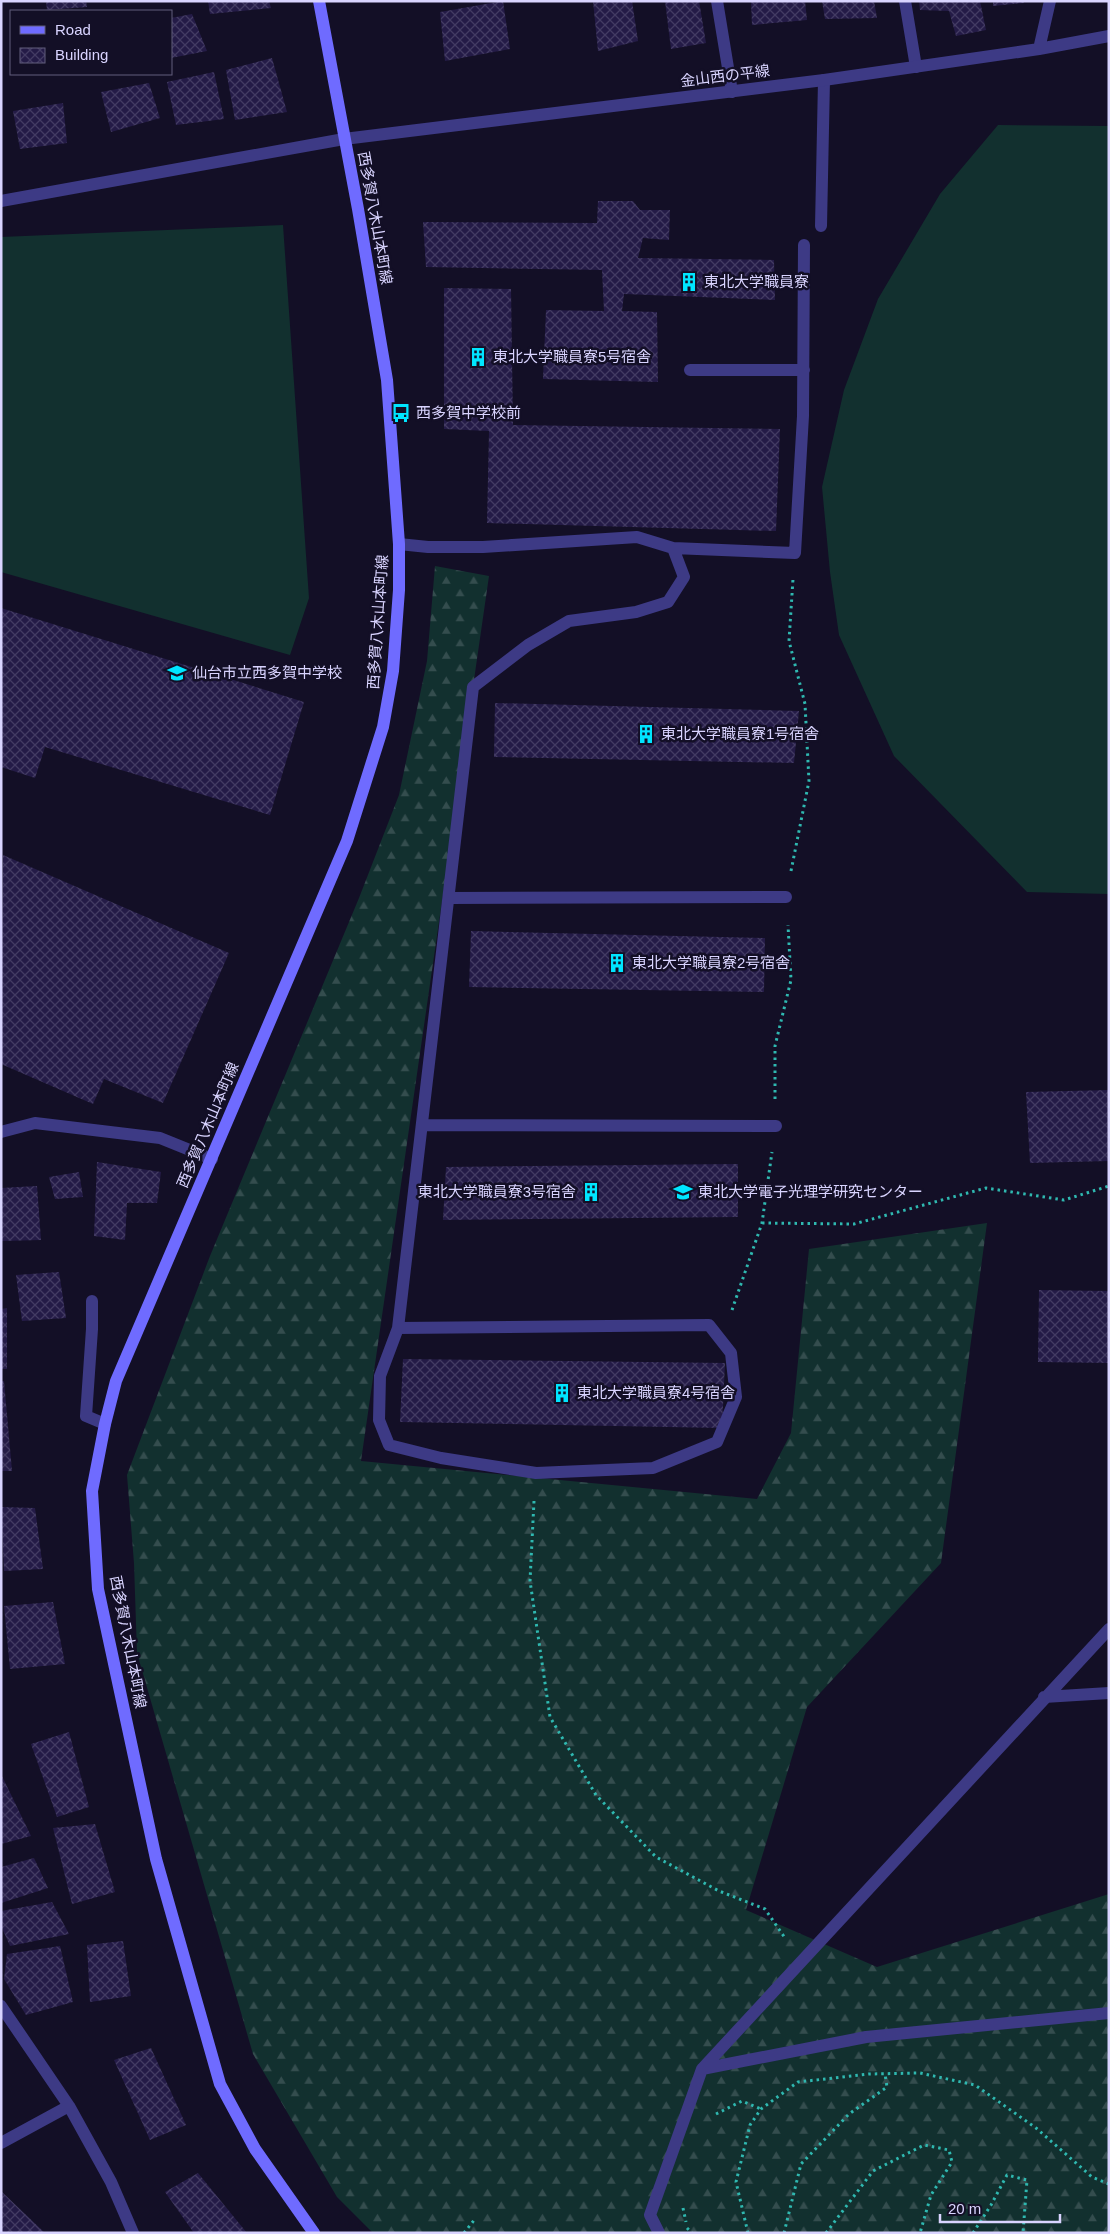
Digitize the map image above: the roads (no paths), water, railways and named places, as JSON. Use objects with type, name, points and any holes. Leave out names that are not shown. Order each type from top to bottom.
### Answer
[{"type":"street","name":"西多賀八木山本町線","points":[[314,2233],[255,2149],[220,2084],[156,1858],[98,1589],[92,1491],[105,1424],[116,1381],[347,841],[383,728],[393,671],[399,590],[399,544],[387,380],[358,209],[319,1]]},
{"type":"street","points":[[718,1],[732,92]]},
{"type":"street","points":[[905,1],[916,67]]},
{"type":"street","points":[[1039,49],[1050,1]]},
{"type":"street","name":"金山西の平線","points":[[1,201],[344,139],[824,80],[1039,49],[1109,36]]},
{"type":"street","points":[[821,226],[824,80]]},
{"type":"street","points":[[399,544],[483,547],[637,537],[673,548],[795,553],[804,370],[804,245]]},
{"type":"street","points":[[690,370],[804,370]]},
{"type":"street","points":[[398,1328],[709,1326],[731,1353],[736,1397],[717,1442],[652,1468],[536,1473],[441,1458],[389,1445],[379,1420],[380,1376],[398,1328],[473,687],[528,645],[569,622],[636,612],[668,602],[684,577],[673,548]]},
{"type":"street","points":[[449,898],[786,897]]},
{"type":"street","points":[[1,1132],[35,1123],[160,1138],[212,1159]]},
{"type":"street","points":[[422,1125],[776,1126]]},
{"type":"street","points":[[92,1301],[86,1416],[105,1424]]},
{"type":"street","points":[[659,2233],[650,2215],[702,2069],[1109,1629]]},
{"type":"street","points":[[1044,1698],[1109,1693]]},
{"type":"street","points":[[1,2006],[69,2106],[111,2182],[133,2233]]},
{"type":"street","points":[[702,2069],[866,2037],[1109,2013]]},
{"type":"street","points":[[1,2143],[69,2106]]},
{"type":"place","name":"東北大学職員寮","points":[[689,282]]},
{"type":"place","name":"東北大学職員寮5号宿舎","points":[[478,357]]},
{"type":"place","name":"西多賀中学校前","points":[[401,413]]},
{"type":"place","name":"仙台市立西多賀中学校","points":[[177,673]]},
{"type":"place","name":"東北大学職員寮1号宿舎","points":[[646,734]]},
{"type":"place","name":"東北大学職員寮2号宿舎","points":[[617,963]]},
{"type":"place","name":"東北大学職員寮3号宿舎","points":[[591,1192]]},
{"type":"place","name":"東北大学電子光理学研究センター","points":[[683,1192]]},
{"type":"place","name":"東北大学職員寮4号宿舎","points":[[562,1393]]}]
